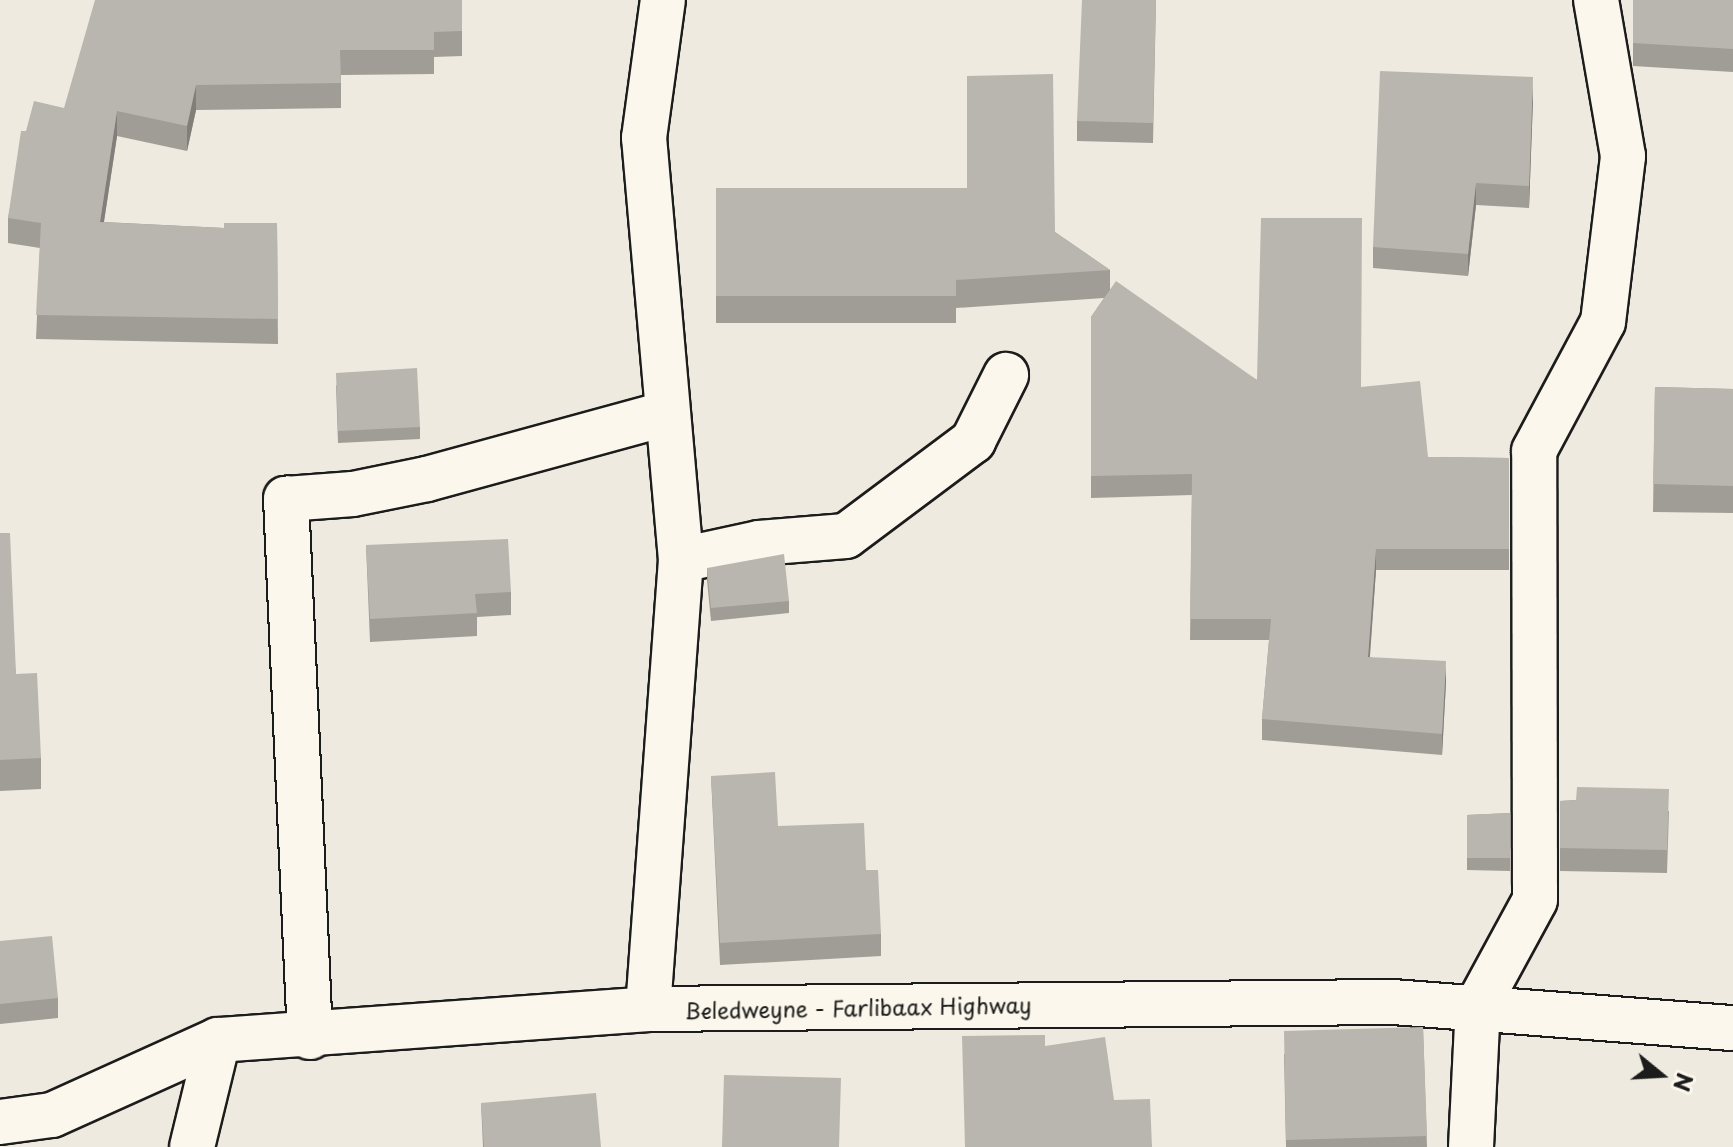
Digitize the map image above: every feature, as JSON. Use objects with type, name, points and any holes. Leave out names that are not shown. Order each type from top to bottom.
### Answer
[{"type":"street","points":[[648,1009],[681,560],[664,414],[644,138],[663,0]]},
{"type":"street","points":[[1471,1147],[1478,1005],[1535,900],[1534,451],[1603,322],[1623,156],[1596,0]]},
{"type":"street","points":[[681,560],[759,543],[846,536],[973,441],[1006,375]]},
{"type":"street","points":[[310,1037],[286,499],[353,494],[427,479],[664,414]]},
{"type":"street","name":"Beledweyne - Farlibaax Highway","points":[[0,1122],[52,1115],[218,1040],[310,1037],[648,1009],[1478,1005],[1733,1028]]},
{"type":"street","points":[[192,1147],[218,1040]]},
{"type":"building","points":[[95,0],[462,0],[462,31],[434,32],[434,50],[340,50],[341,83],[196,85],[187,126],[117,111],[100,222],[224,228],[224,223],[277,223],[278,319],[36,315],[41,223],[8,218],[21,131],[26,131],[34,101],[64,108]]},
{"type":"building","points":[[1082,0],[1156,0],[1153,123],[1077,121]]},
{"type":"building","points":[[1633,0],[1733,0],[1733,49],[1633,43]]},
{"type":"building","points":[[1380,71],[1533,77],[1529,186],[1476,183],[1468,254],[1373,247]]},
{"type":"building","points":[[1053,74],[1055,232],[1110,270],[956,280],[956,296],[716,296],[716,188],[967,188],[967,76]]},
{"type":"building","points":[[1261,218],[1362,218],[1361,387],[1420,381],[1428,457],[1509,458],[1509,549],[1376,549],[1368,657],[1446,661],[1442,734],[1262,719],[1271,619],[1190,619],[1192,474],[1091,476],[1091,317],[1116,281],[1257,380]]},
{"type":"building","points":[[417,368],[420,427],[338,431],[336,373]]},
{"type":"building","points":[[1655,387],[1733,389],[1733,486],[1653,484]]},
{"type":"building","points":[[0,533],[10,533],[16,674],[37,673],[41,758],[0,760]]},
{"type":"building","points":[[508,539],[511,592],[475,594],[477,613],[370,619],[366,545]]},
{"type":"building","points":[[784,554],[789,601],[711,608],[707,568]]},
{"type":"building","points":[[775,772],[778,826],[864,823],[866,870],[878,870],[881,934],[720,943],[711,776]]},
{"type":"building","points":[[1577,787],[1669,789],[1667,850],[1560,848],[1560,801],[1576,800]]},
{"type":"building","points":[[1510,813],[1510,858],[1467,858],[1467,815]]},
{"type":"building","points":[[52,936],[58,998],[0,1004],[0,941]]},
{"type":"building","points":[[1423,1027],[1427,1136],[1286,1140],[1284,1031]]},
{"type":"building","points":[[1045,1035],[1045,1046],[1105,1037],[1114,1100],[1150,1099],[1152,1147],[965,1147],[962,1036]]},
{"type":"building","points":[[724,1075],[841,1078],[839,1147],[722,1147]]},
{"type":"building","points":[[596,1093],[601,1147],[484,1147],[481,1103]]}]
